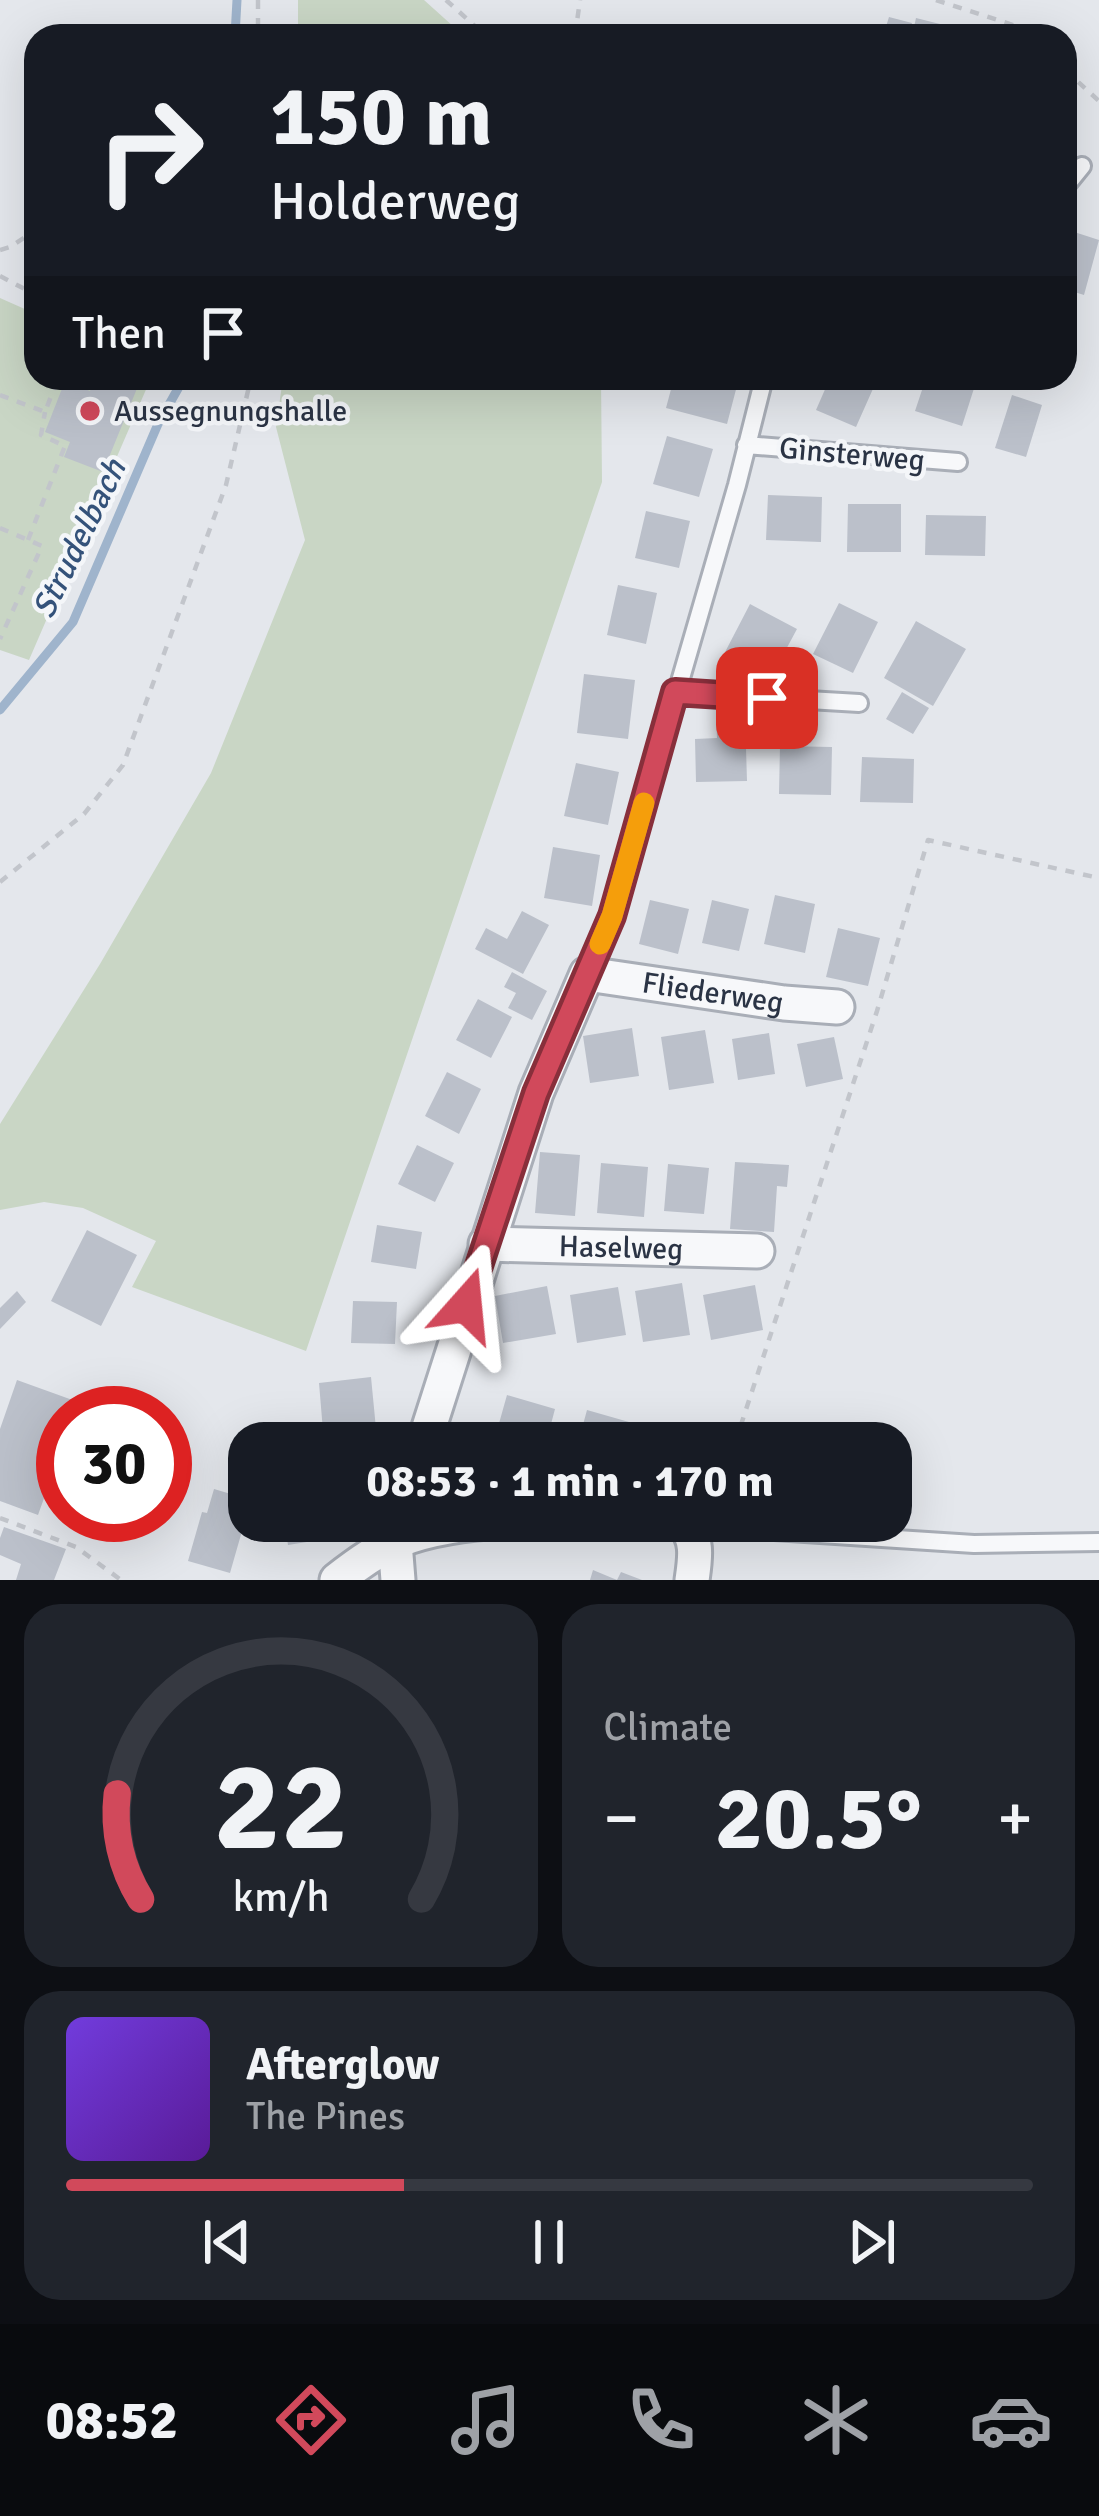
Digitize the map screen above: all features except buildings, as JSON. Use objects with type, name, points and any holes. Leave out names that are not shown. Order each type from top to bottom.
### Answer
[{"type":"street","name":"Fliederweg","points":[[587,974],[837,1007]]},
{"type":"street","points":[[431,1422],[536,1093],[587,974]]},
{"type":"street","name":"Haselweg","points":[[486,1244],[757,1252]]},
{"type":"street","points":[[337,1580],[384,1542]]},
{"type":"street","points":[[398,1542],[398,1580]]},
{"type":"street","points":[[692,1580],[693,1542]]},
{"type":"lane","points":[[1077,172],[1082,166]]},
{"type":"lane","points":[[587,974],[612,916],[761,390]]},
{"type":"lane","name":"Ginsterweg","points":[[746,445],[958,463]]},
{"type":"lane","points":[[675,692],[860,703]]},
{"type":"lane","points":[[912,1540],[1099,1542]]},
{"type":"path","points":[[446,0],[473,24]]},
{"type":"path","points":[[936,0],[1010,24]]},
{"type":"path","points":[[28,540],[65,446],[40,435],[53,390]]},
{"type":"path","points":[[0,881],[84,814],[123,766],[226,485],[248,390]]},
{"type":"path","points":[[0,394],[45,412]]},
{"type":"path","points":[[0,528],[42,546],[0,639]]},
{"type":"path","points":[[742,1422],[928,840],[1099,878]]},
{"type":"path","points":[[0,1518],[76,1546],[121,1580]]},
{"type":"green space","points":[[298,0],[424,0],[451,24],[298,24]]},
{"type":"green space","points":[[0,298],[24,309],[24,390],[146,390],[29,660],[0,650]]},
{"type":"green space","points":[[281,390],[601,390],[602,482],[306,1351],[132,1287],[156,1241],[83,1208],[44,1202],[0,1210],[0,1124],[211,773],[305,540],[276,427]]},
{"type":"waterway","name":"Strudelbach","points":[[236,24],[237,0]]},
{"type":"waterway","name":"Strudelbach","points":[[0,710],[73,622],[177,390]]},
{"type":"slow traffic","points":[[600,944],[644,803]]},
{"type":"place","name":"Aussegnungshalle","points":[[90,411]]},
{"type":"route","points":[[466,1305],[536,1093],[612,916],[675,692],[767,698]]}]
